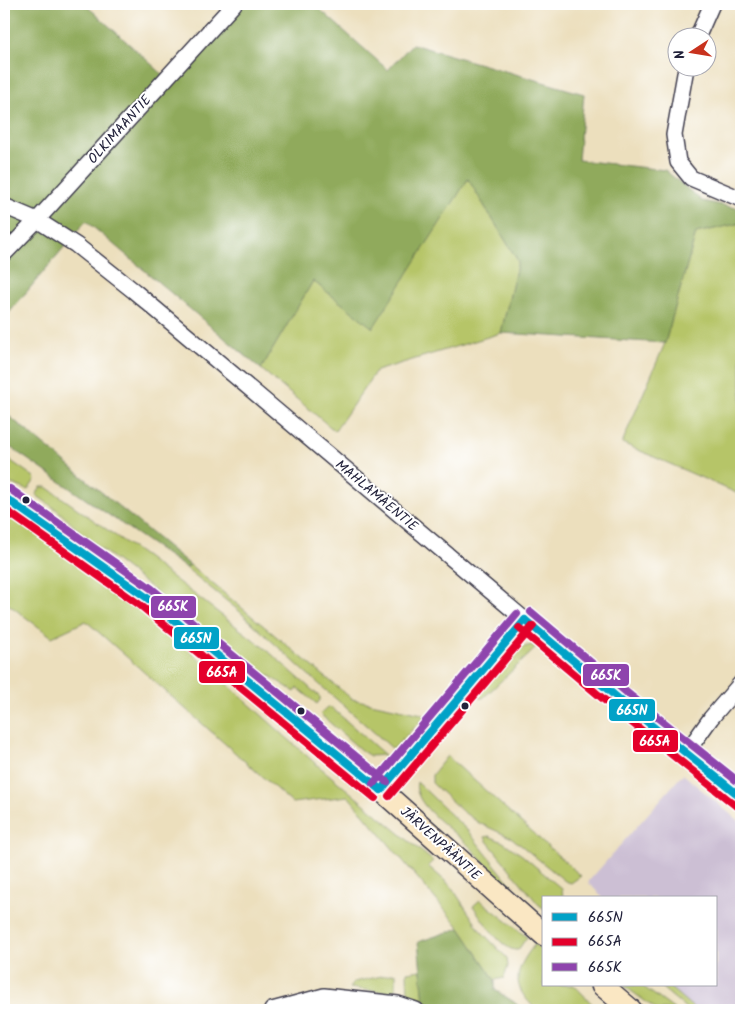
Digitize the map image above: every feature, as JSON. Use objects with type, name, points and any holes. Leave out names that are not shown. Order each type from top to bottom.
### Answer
[{"type":"main road","name":"JÄRVENPÄÄNTIE","points":[[4,497],[146,597],[382,790],[542,933]]},
{"type":"main road","points":[[603,986],[631,1010]]},
{"type":"street","name":"OLKIMAANTIE","points":[[4,254],[234,4]]},
{"type":"street","points":[[701,28],[712,4]]},
{"type":"street","points":[[684,78],[674,135],[678,162],[691,178],[741,199]]},
{"type":"street","name":"MAHLAMÄENTIE","points":[[4,206],[37,220],[76,245],[525,620],[741,797]]},
{"type":"street","points":[[382,790],[525,620]]},
{"type":"street","points":[[686,753],[711,718],[741,682]]},
{"type":"street","points":[[272,1010],[324,996],[398,1004],[416,1010]]},
{"type":"shaded area","points":[[683,774],[741,823],[741,1010],[696,1010],[668,986],[718,986],[718,896],[601,896],[588,882]]},
{"type":"green space","points":[[4,4],[90,4],[88,7],[169,80],[244,4],[314,4],[388,70],[412,44],[584,94],[578,160],[665,170],[702,201],[741,209],[741,223],[696,233],[665,343],[501,333],[518,261],[468,179],[373,328],[313,281],[261,369],[86,221],[4,319]]},
{"type":"green space","points":[[468,179],[518,261],[501,333],[376,371],[335,431],[261,369],[313,281],[373,327]]},
{"type":"green space","points":[[741,223],[741,495],[622,443],[665,343],[696,233]]},
{"type":"green space","points":[[4,412],[190,565],[186,568],[4,443]]},
{"type":"green space","points":[[4,456],[34,477],[35,480],[28,490],[4,481]]},
{"type":"green space","points":[[41,487],[47,487],[147,558],[267,650],[320,697],[317,704],[298,688],[295,692],[246,661],[86,537],[57,510],[36,495]]},
{"type":"green space","points":[[4,511],[72,557],[160,624],[315,763],[433,861],[428,866],[451,886],[480,930],[507,958],[508,966],[504,978],[495,980],[460,928],[348,796],[292,803],[86,621],[52,637],[4,601]]},
{"type":"green space","points":[[190,565],[352,699],[422,714],[425,717],[393,749],[239,611],[186,568]]},
{"type":"green space","points":[[532,645],[536,648],[483,698],[479,698],[486,680],[502,659],[515,650]]},
{"type":"green space","points":[[328,707],[332,708],[385,755],[370,756],[362,751],[320,714]]},
{"type":"green space","points":[[447,756],[581,876],[571,883],[565,881],[512,838],[479,823],[462,811],[432,783],[432,775]]},
{"type":"green space","points":[[417,782],[468,831],[512,886],[505,888],[472,849],[428,810],[417,791]]},
{"type":"green space","points":[[489,836],[503,842],[522,855],[562,889],[563,896],[542,896],[542,907],[485,837]]},
{"type":"green space","points":[[480,900],[527,937],[518,950],[505,946],[487,926],[473,906]]},
{"type":"green space","points":[[460,928],[495,980],[495,990],[523,1010],[455,1010],[424,1001],[418,942]]},
{"type":"green space","points":[[535,944],[542,951],[542,986],[575,986],[598,1010],[537,1010],[522,993],[519,986],[519,970]]},
{"type":"green space","points":[[421,970],[424,1001],[455,1010],[440,1010],[408,998],[407,972]]},
{"type":"green space","points":[[396,973],[396,989],[391,993],[349,988],[354,982]]},
{"type":"green space","points":[[624,986],[642,986],[675,1010],[657,1010]]},
{"type":"green space","points":[[661,986],[668,986],[696,1010],[688,1010]]},
{"type":"transit line","name":"665K","points":[[10,489],[152,589],[387,782]]},
{"type":"transit line","name":"665N","points":[[4,497],[146,597],[381,790]]},
{"type":"transit line","name":"665A","points":[[4,509],[140,605],[375,798]]},
{"type":"transit line","name":"665K","points":[[531,612],[632,697],[741,784]]},
{"type":"transit line","name":"665K","points":[[373,784],[517,614]]},
{"type":"transit line","name":"665N","points":[[525,620],[626,705],[741,797]]},
{"type":"transit line","name":"665N","points":[[381,790],[525,620]]},
{"type":"transit line","name":"665A","points":[[389,796],[533,626]]},
{"type":"transit line","name":"665A","points":[[519,628],[620,713],[735,805]]}]
